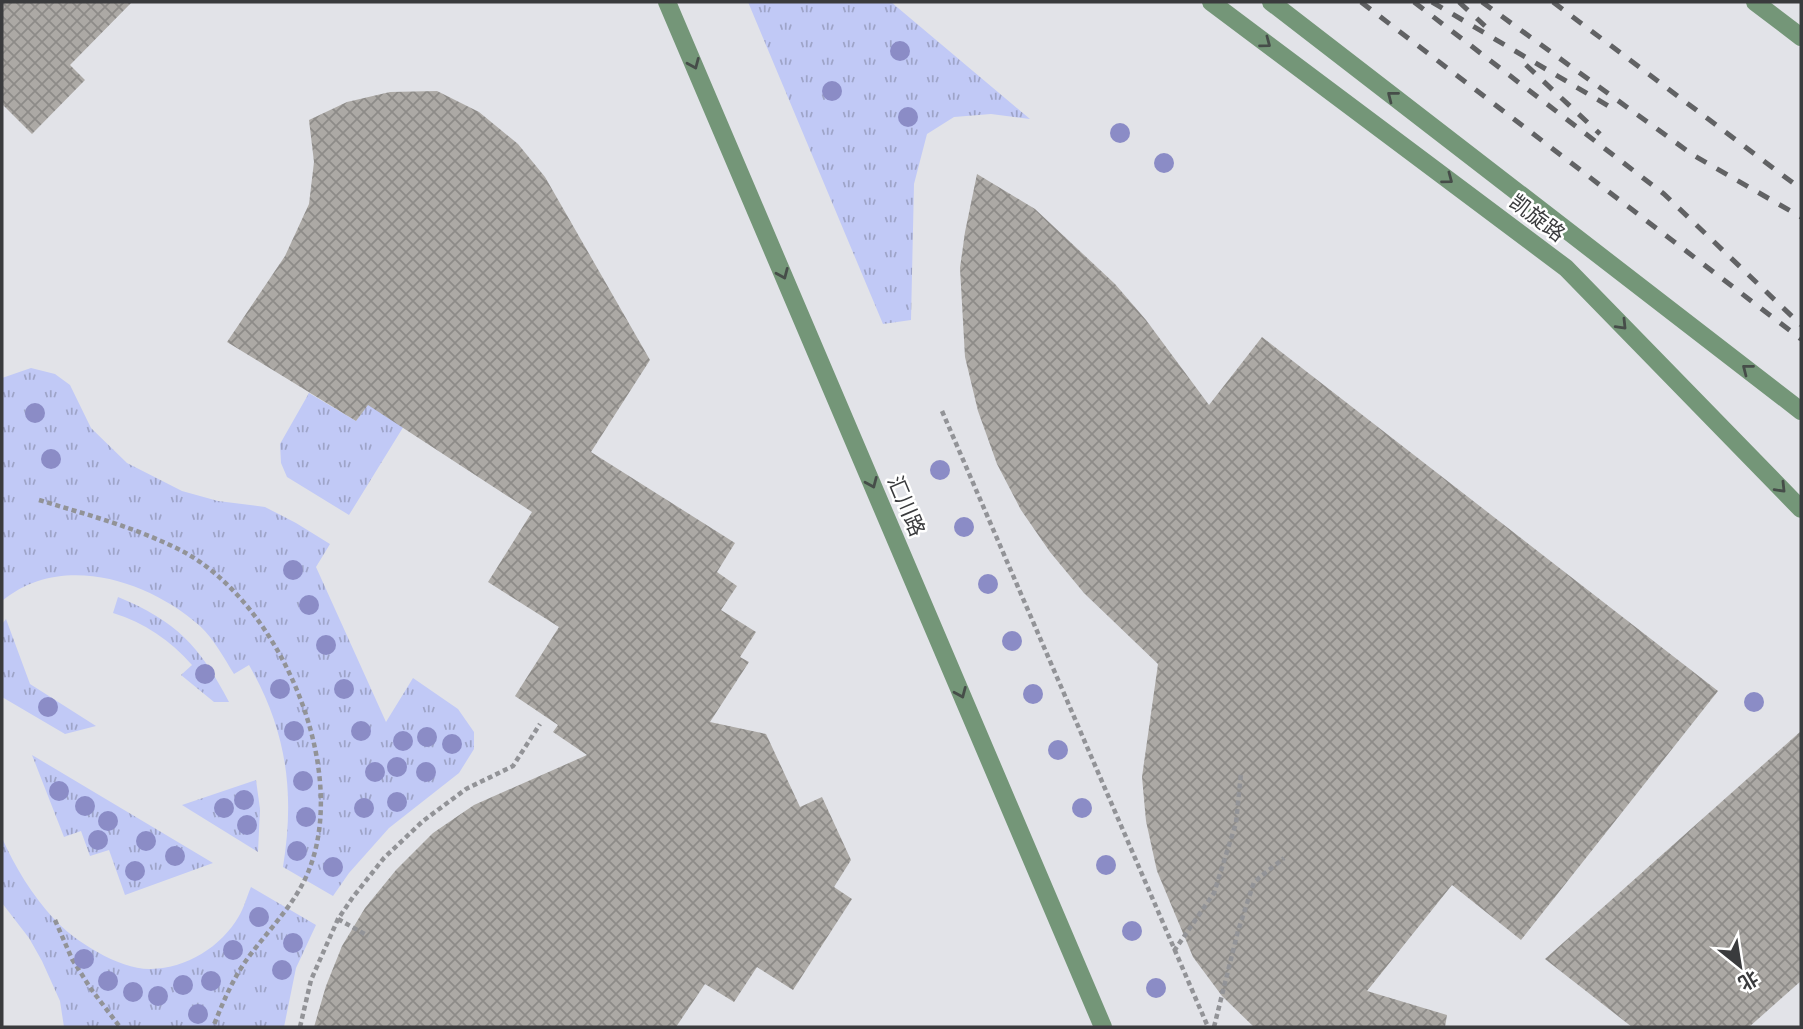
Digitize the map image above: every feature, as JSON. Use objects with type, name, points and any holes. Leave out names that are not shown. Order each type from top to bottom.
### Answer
[{"type":"street","name":"汇川路","points":[[667,2],[1104,1027]]},
{"type":"street","name":"凯旋路","points":[[1211,2],[1566,268],[1801,509]]},
{"type":"street","points":[[1270,2],[1801,411]]},
{"type":"street","points":[[1755,2],[1801,37]]},
{"type":"path","points":[[942,411],[1208,1027]]},
{"type":"path","points":[[39,500],[120,524],[174,548],[185,553],[229,586],[261,622],[289,670],[312,734],[320,784],[321,814],[310,869],[296,895],[238,974],[213,1027]]},
{"type":"path","points":[[300,1027],[311,979],[338,919],[384,858],[423,821],[466,789],[513,766],[540,724]]},
{"type":"path","points":[[1174,951],[1214,893],[1236,823],[1241,774]]},
{"type":"path","points":[[1214,1027],[1238,932],[1254,882],[1284,858]]},
{"type":"path","points":[[338,919],[368,936]]},
{"type":"path","points":[[55,920],[79,969],[120,1027]]},
{"type":"green space","points":[[748,2],[891,2],[1030,119],[991,114],[954,117],[927,134],[914,184],[911,320],[883,324]]},
{"type":"green space","points":[[31,368],[55,374],[70,385],[91,428],[127,463],[182,491],[218,501],[265,507],[330,544],[316,567],[386,722],[413,678],[458,709],[474,732],[474,749],[459,773],[389,828],[349,873],[333,896],[283,867],[288,814],[285,763],[272,714],[249,665],[234,674],[205,631],[179,610],[130,585],[104,578],[77,575],[51,578],[25,586],[2,601],[2,378]]},
{"type":"green space","points":[[309,393],[356,421],[372,399],[407,421],[349,515],[287,477],[281,463],[280,444]]},
{"type":"green space","points":[[118,597],[156,616],[184,638],[208,665],[229,702],[214,702],[181,675],[192,665],[166,640],[146,627],[113,613]]},
{"type":"green space","points":[[6,619],[30,684],[96,726],[65,734],[2,697],[2,624]]},
{"type":"green space","points":[[32,755],[213,863],[125,895],[109,850],[90,856],[81,831],[64,837]]},
{"type":"green space","points":[[256,780],[260,809],[258,852],[182,805]]},
{"type":"green space","points":[[2,838],[25,880],[54,919],[85,945],[126,965],[164,968],[202,954],[232,927],[241,913],[251,887],[316,925],[296,968],[284,1027],[64,1027],[60,1001],[42,961],[29,938],[2,903]]},
{"type":"building","points":[[2,2],[132,2],[70,65],[85,80],[32,134],[2,104]]},
{"type":"building","points":[[437,91],[479,112],[518,144],[545,177],[650,360],[591,452],[735,543],[717,572],[737,586],[721,610],[756,632],[740,657],[749,662],[710,722],[766,734],[800,807],[822,797],[851,860],[834,887],[852,899],[793,990],[757,967],[734,1002],[705,984],[676,1027],[314,1027],[342,946],[365,908],[396,870],[433,833],[474,805],[587,755],[553,732],[558,725],[515,696],[559,627],[488,582],[532,512],[368,405],[356,421],[227,342],[285,256],[309,204],[314,162],[309,120],[347,102],[390,92]]},
{"type":"building","points":[[977,174],[1035,209],[1115,284],[1146,320],[1209,405],[1262,337],[1718,691],[1521,940],[1452,885],[1367,991],[1447,1015],[1445,1027],[1254,1027],[1222,996],[1193,957],[1157,871],[1146,821],[1142,777],[1158,664],[1084,593],[1050,552],[1021,510],[997,464],[978,411],[965,357],[960,268]]},
{"type":"building","points":[[1801,731],[1801,981],[1749,1027],[1632,1027],[1545,959]]},
{"type":"railway","points":[[1361,2],[1801,339]]},
{"type":"railway","points":[[1414,2],[1664,194],[1801,325]]},
{"type":"railway","points":[[1432,2],[1617,111]]},
{"type":"railway","points":[[1459,2],[1485,26]]},
{"type":"railway","points":[[1482,2],[1693,155],[1801,217]]},
{"type":"railway","points":[[1553,2],[1801,189]]},
{"type":"railway","points":[[1526,65],[1600,134]]}]
